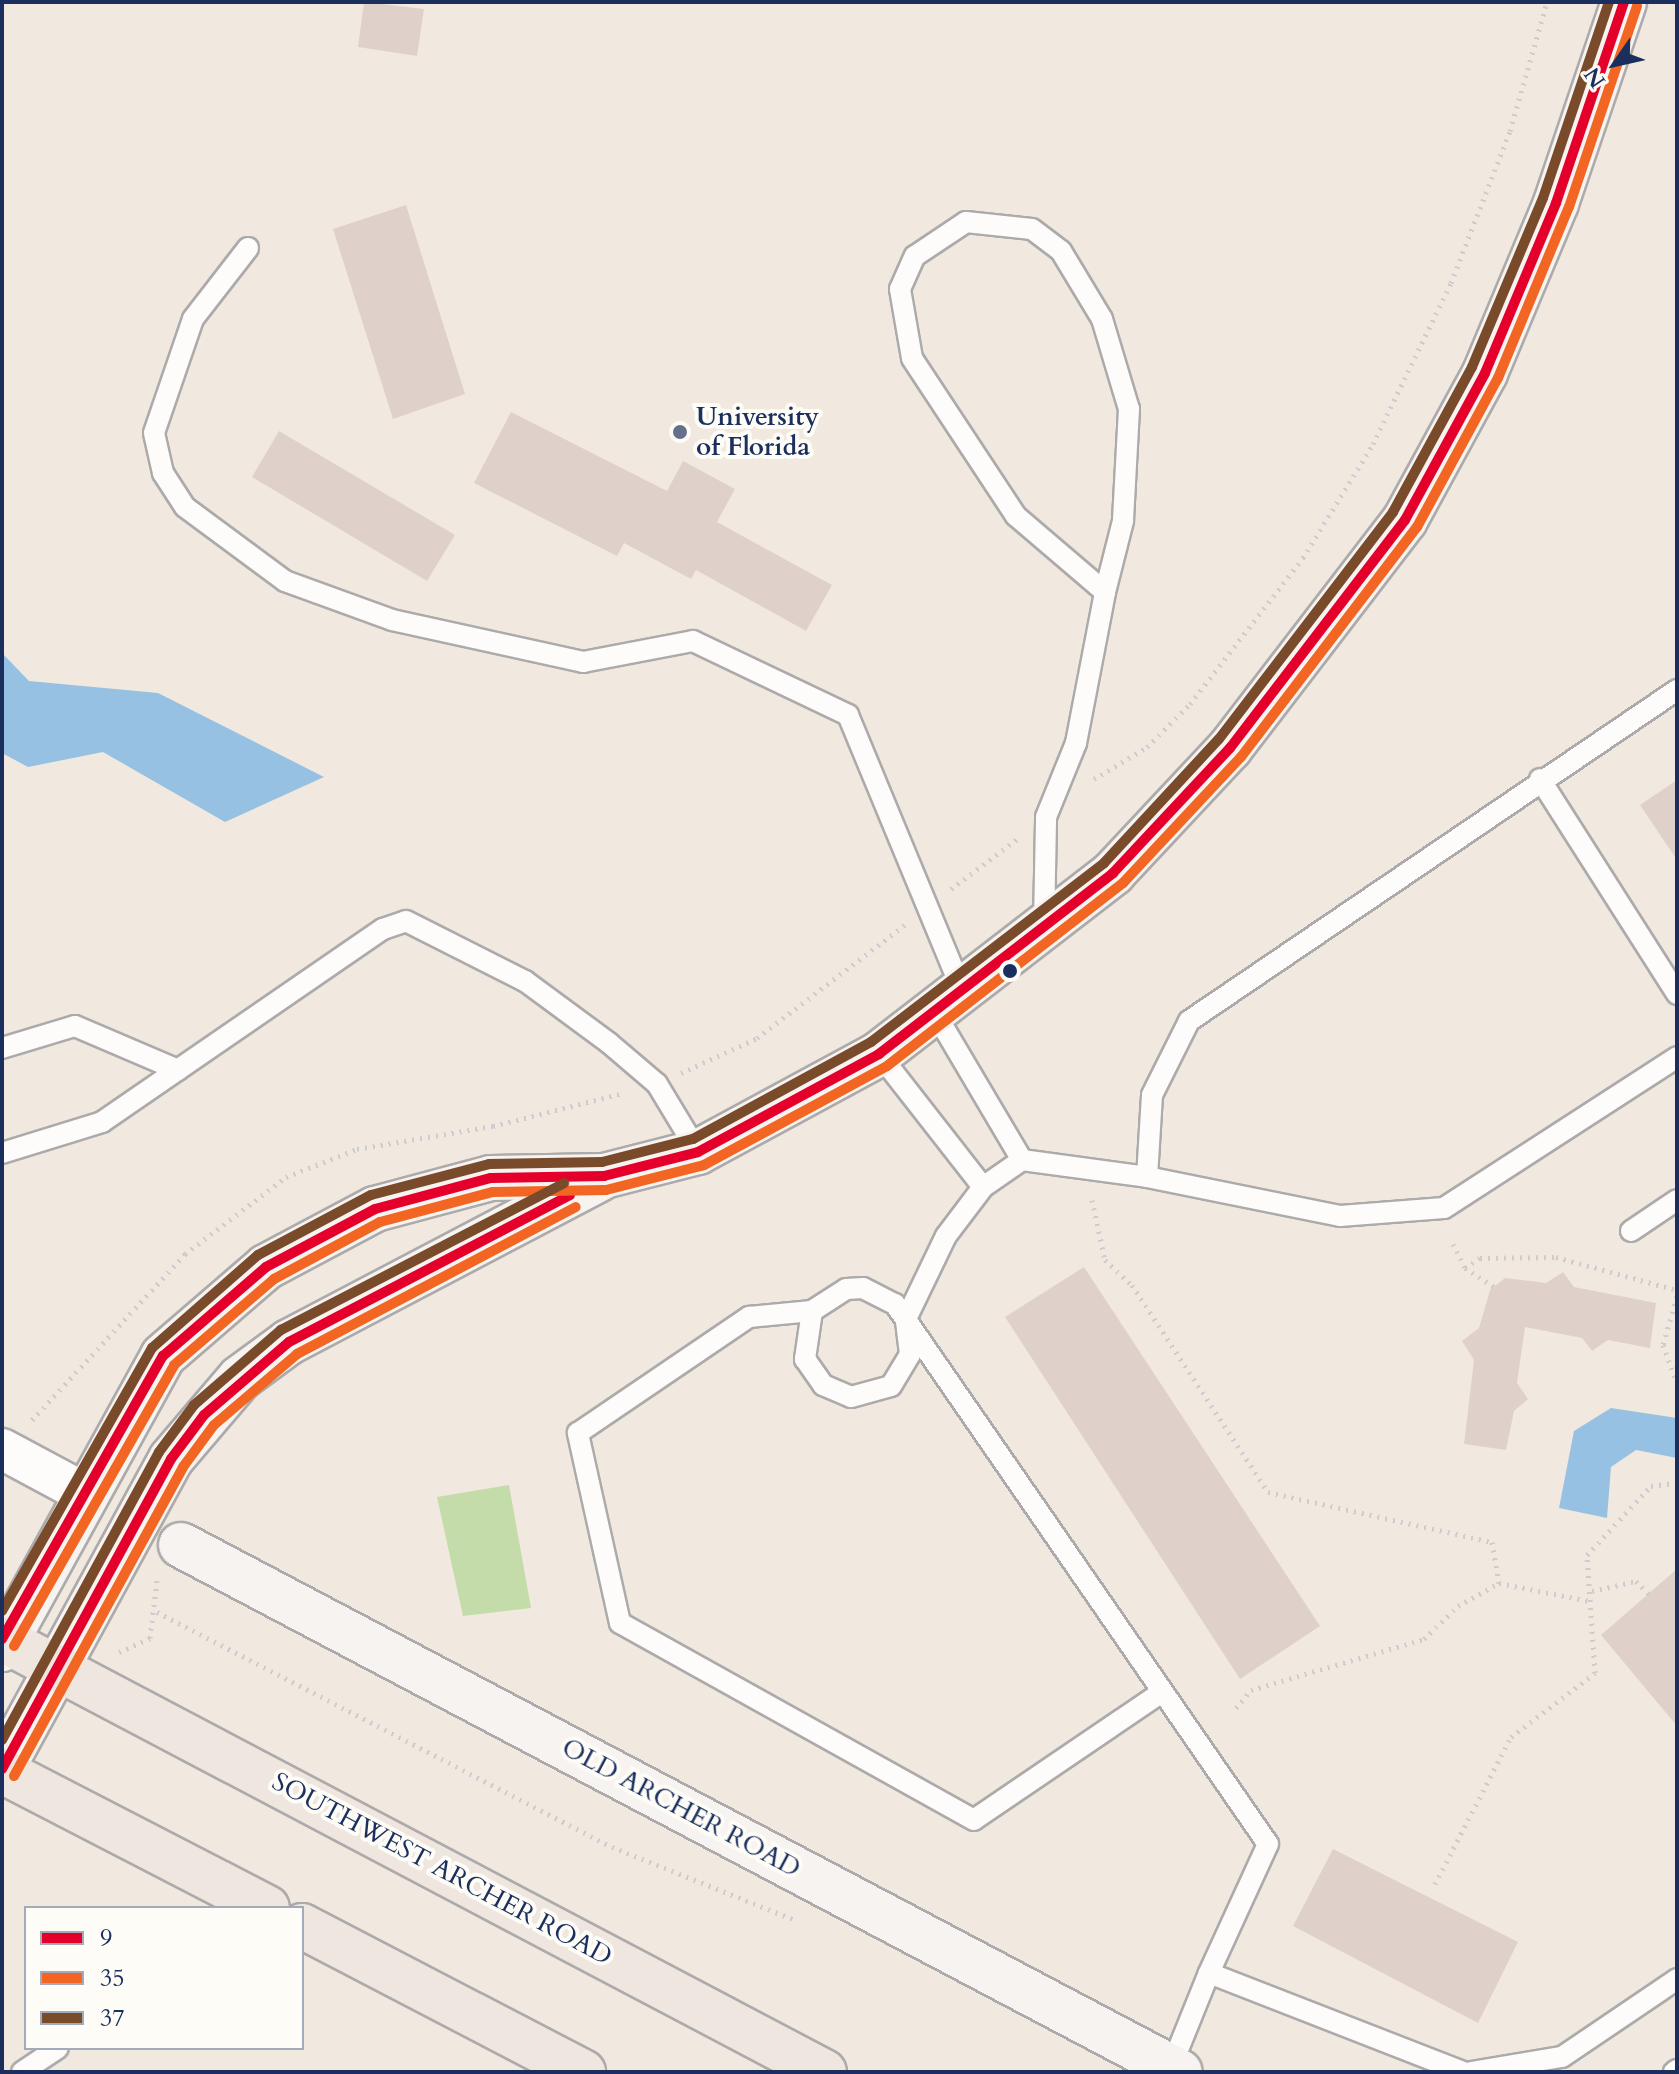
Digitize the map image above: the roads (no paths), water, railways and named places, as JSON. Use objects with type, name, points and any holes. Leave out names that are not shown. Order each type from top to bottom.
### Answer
[{"type":"main road","name":"SOUTHWEST ARCHER ROAD","points":[[3,1643],[58,1668],[824,2072]]},
{"type":"main road","points":[[2,1770],[240,1902]]},
{"type":"main road","points":[[304,1927],[583,2072]]},
{"type":"street","points":[[3,1643],[163,1356],[266,1267],[375,1209],[491,1178],[604,1176],[698,1152],[879,1054],[949,1003],[1113,873],[1230,748],[1405,520],[1485,373],[1556,203],[1624,2]]},
{"type":"street","points":[[2,1770],[164,1472],[204,1415],[289,1342],[604,1176]]},
{"type":"street","points":[[6,1451],[86,1494]]},
{"type":"street","points":[[106,1582],[169,1563],[164,1472]]},
{"type":"street","name":"OLD ARCHER ROAD","points":[[169,1563],[1176,2070]]},
{"type":"lane","points":[[1044,929],[1046,817],[1079,729],[1105,592],[1129,461],[1118,361],[1061,251],[1032,229],[966,222],[915,256],[900,289],[908,347],[1016,516],[1105,592]]},
{"type":"lane","points":[[248,248],[193,319],[154,433],[163,473],[185,507],[285,581],[392,620],[583,662],[693,641],[848,715],[949,1003],[1022,1160]]},
{"type":"lane","points":[[1147,1177],[1152,1095],[1189,1021],[1540,779],[1677,690]]},
{"type":"lane","points":[[1540,779],[1677,994]]},
{"type":"lane","points":[[2,1153],[102,1122],[383,929],[406,921],[525,981],[609,1043],[657,1084],[698,1152]]},
{"type":"lane","points":[[2,1048],[75,1026],[178,1070]]},
{"type":"lane","points":[[879,1054],[983,1187]]},
{"type":"lane","points":[[812,1311],[805,1359],[823,1385],[851,1397],[879,1393],[900,1377],[910,1354],[906,1319],[946,1236],[983,1187],[1022,1160],[1147,1177],[1340,1216],[1444,1208],[1677,1057]]},
{"type":"lane","points":[[1631,1231],[1677,1200]]},
{"type":"lane","points":[[1162,1692],[974,1820],[620,1623],[578,1433],[749,1317],[812,1311],[833,1293],[863,1288],[895,1304],[1268,1844],[1209,1973],[1176,2070]]},
{"type":"lane","points":[[1209,1973],[1463,2072]]},
{"type":"lane","points":[[1471,2072],[1562,2057],[1677,1979]]},
{"type":"lane","points":[[22,2072],[55,2050]]},
{"type":"water","points":[[2,653],[29,681],[158,693],[324,777],[225,822],[103,752],[28,767],[2,753]]},
{"type":"water","points":[[1611,1408],[1677,1418],[1677,1458],[1636,1450],[1611,1467],[1607,1518],[1559,1508],[1574,1431]]},
{"type":"place","name":"University of Florida","points":[[680,432]]}]
